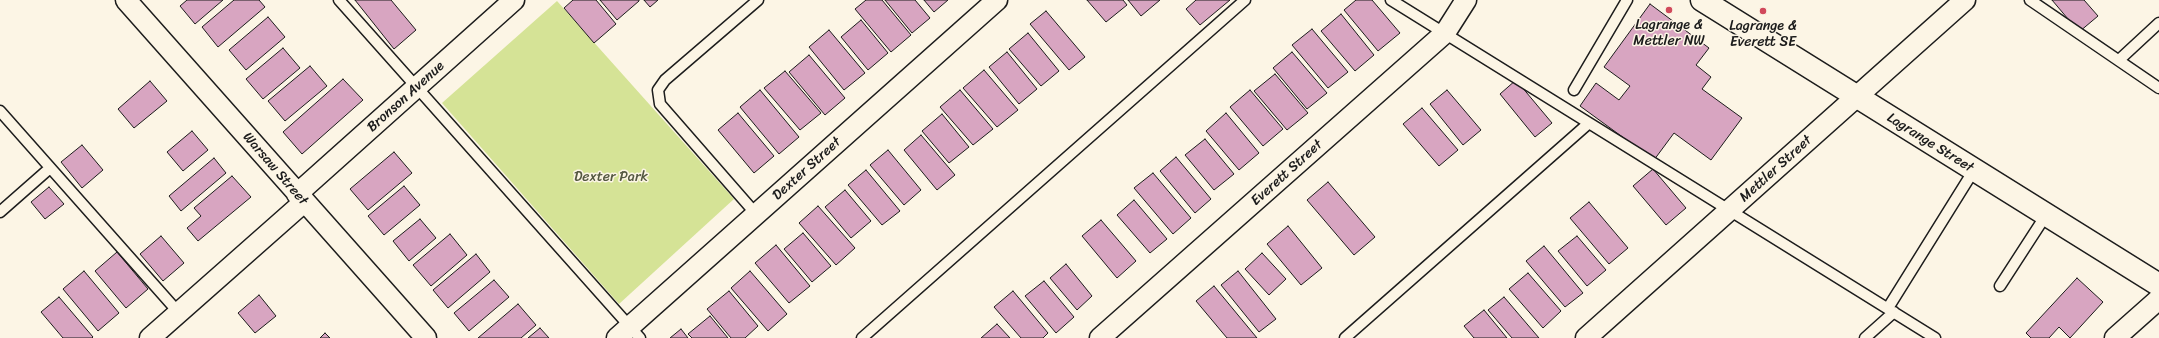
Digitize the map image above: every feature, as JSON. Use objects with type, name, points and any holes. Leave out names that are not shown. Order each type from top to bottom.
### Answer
[{"type":"main road","name":"Lagrange Street","points":[[1702,0],[2159,285]]},
{"type":"street","name":"Warsaw Street","points":[[126,0],[426,338]]},
{"type":"street","name":"Bronson Avenue","points":[[150,338],[417,88],[514,0]]},
{"type":"street","name":"Dexter Street","points":[[629,334],[756,214],[997,0]]},
{"type":"street","name":"Everett Street","points":[[1100,338],[1444,33],[1466,0]]},
{"type":"street","name":"Mettler Street","points":[[1586,338],[1966,0]]},
{"type":"street","points":[[2115,338],[2159,299]]},
{"type":"lane","points":[[339,0],[417,88],[629,334]]},
{"type":"lane","points":[[756,214],[660,104],[658,90],[665,80],[758,0]]},
{"type":"lane","points":[[862,338],[1245,0]]},
{"type":"lane","points":[[1391,0],[1935,338]]},
{"type":"lane","points":[[1574,90],[1627,0]]},
{"type":"lane","points":[[2030,0],[2159,88]]},
{"type":"lane","points":[[2119,60],[2159,23]]},
{"type":"lane","points":[[0,111],[179,312]]},
{"type":"lane","points":[[1345,338],[1589,123]]},
{"type":"lane","points":[[0,212],[50,168]]},
{"type":"lane","points":[[1865,338],[1891,310],[1974,170]]},
{"type":"lane","points":[[2000,286],[2046,215]]},
{"type":"green space","name":"Dexter Park","points":[[557,1],[734,199],[619,304],[442,103]]},
{"type":"building","points":[[187,0],[223,0],[195,24],[180,6]]},
{"type":"building","points":[[234,0],[259,0],[265,7],[218,47],[202,27]]},
{"type":"building","points":[[355,0],[391,0],[416,30],[394,49]]},
{"type":"building","points":[[573,0],[596,0],[616,24],[594,43],[564,8]]},
{"type":"building","points":[[600,0],[639,0],[639,1],[617,20]]},
{"type":"building","points":[[644,0],[658,0],[650,7]]},
{"type":"building","points":[[866,0],[882,0],[911,35],[891,52],[855,9]]},
{"type":"building","points":[[885,0],[915,0],[930,18],[912,33]]},
{"type":"building","points":[[924,0],[948,0],[934,12]]},
{"type":"building","points":[[1087,0],[1123,0],[1127,5],[1106,22]]},
{"type":"building","points":[[1128,0],[1160,0],[1141,16]]},
{"type":"building","points":[[1196,0],[1230,0],[1200,25],[1186,9]]},
{"type":"building","points":[[1356,0],[1372,0],[1400,33],[1378,51],[1344,10]]},
{"type":"building","points":[[2052,0],[2084,0],[2098,16],[2079,32]]},
{"type":"building","points":[[1650,4],[1709,48],[1696,65],[1711,77],[1702,89],[1742,118],[1711,160],[1674,133],[1654,160],[1580,106],[1596,83],[1619,100],[1630,86],[1604,67]]},
{"type":"building","points":[[1046,11],[1085,57],[1069,70],[1030,24]]},
{"type":"building","points":[[1341,14],[1374,55],[1355,71],[1321,31]]},
{"type":"building","points":[[268,17],[285,37],[246,70],[229,50]]},
{"type":"building","points":[[861,20],[888,53],[868,70],[841,37]]},
{"type":"building","points":[[1312,29],[1348,72],[1328,88],[1292,45]]},
{"type":"building","points":[[829,30],[865,73],[844,90],[809,47]]},
{"type":"building","points":[[1028,33],[1059,71],[1041,86],[1009,49]]},
{"type":"building","points":[[283,48],[300,68],[263,99],[246,79]]},
{"type":"building","points":[[1007,52],[1037,89],[1019,104],[989,67]]},
{"type":"building","points":[[1292,52],[1327,93],[1307,109],[1273,68]]},
{"type":"building","points":[[809,55],[845,98],[825,115],[789,72]]},
{"type":"building","points":[[310,66],[327,86],[285,121],[268,101]]},
{"type":"building","points":[[984,70],[1018,110],[997,127],[963,88]]},
{"type":"building","points":[[785,71],[821,113],[800,130],[764,88]]},
{"type":"building","points":[[1275,74],[1308,113],[1287,130],[1254,91]]},
{"type":"building","points":[[343,79],[363,100],[302,154],[283,132]]},
{"type":"building","points":[[1516,80],[1552,123],[1535,137],[1500,94]]},
{"type":"building","points":[[150,81],[167,101],[134,128],[118,109]]},
{"type":"building","points":[[760,90],[799,137],[779,154],[740,107]]},
{"type":"building","points":[[960,90],[993,129],[973,145],[940,107]]},
{"type":"building","points":[[1250,90],[1283,129],[1263,146],[1230,107]]},
{"type":"building","points":[[1447,90],[1481,130],[1463,145],[1430,104]]},
{"type":"building","points":[[1422,108],[1458,150],[1439,166],[1403,124]]},
{"type":"building","points":[[738,113],[774,156],[754,173],[718,130]]},
{"type":"building","points":[[1226,113],[1259,153],[1239,170],[1206,131]]},
{"type":"building","points":[[942,114],[969,147],[949,163],[922,131]]},
{"type":"building","points":[[192,131],[208,150],[183,171],[167,152]]},
{"type":"building","points":[[921,135],[955,175],[937,190],[904,150]]},
{"type":"building","points":[[1205,139],[1234,174],[1214,190],[1185,155]]},
{"type":"building","points":[[82,145],[103,170],[82,188],[61,162]]},
{"type":"building","points":[[888,150],[921,190],[904,205],[870,165]]},
{"type":"building","points":[[394,152],[412,173],[368,210],[350,189]]},
{"type":"building","points":[[1176,157],[1211,199],[1195,213],[1160,171]]},
{"type":"building","points":[[214,158],[226,173],[181,211],[169,196]]},
{"type":"building","points":[[1653,169],[1686,208],[1666,225],[1633,186]]},
{"type":"building","points":[[866,170],[900,211],[882,225],[848,185]]},
{"type":"building","points":[[1153,173],[1191,218],[1173,234],[1134,188]]},
{"type":"building","points":[[232,176],[251,197],[198,241],[187,228],[201,216],[194,208]]},
{"type":"building","points":[[1328,182],[1375,237],[1354,255],[1307,200]]},
{"type":"building","points":[[404,186],[420,205],[384,235],[368,216]]},
{"type":"building","points":[[49,187],[64,204],[45,219],[31,202]]},
{"type":"building","points":[[845,190],[871,221],[851,238],[825,207]]},
{"type":"building","points":[[1134,200],[1167,239],[1150,253],[1117,215]]},
{"type":"building","points":[[1589,202],[1628,248],[1609,264],[1570,218]]},
{"type":"building","points":[[818,206],[855,248],[836,265],[799,223]]},
{"type":"building","points":[[420,219],[436,238],[409,261],[393,241]]},
{"type":"building","points":[[1101,220],[1136,261],[1117,278],[1082,236]]},
{"type":"building","points":[[1288,226],[1322,268],[1301,285],[1267,244]]},
{"type":"building","points":[[803,233],[831,266],[812,282],[784,249]]},
{"type":"building","points":[[450,234],[467,255],[431,286],[413,265]]},
{"type":"building","points":[[161,236],[184,263],[163,281],[140,254]]},
{"type":"building","points":[[1577,236],[1606,270],[1587,286],[1558,251]]},
{"type":"building","points":[[776,245],[810,286],[789,303],[755,263]]},
{"type":"building","points":[[1544,246],[1583,293],[1565,307],[1526,261]]},
{"type":"building","points":[[117,252],[148,289],[126,308],[95,271]]},
{"type":"building","points":[[1262,253],[1286,279],[1269,295],[1245,269]]},
{"type":"building","points":[[476,254],[490,272],[448,308],[433,290]]},
{"type":"building","points":[[1066,264],[1092,296],[1077,310],[1050,278]]},
{"type":"building","points":[[84,271],[119,313],[98,331],[63,289]]},
{"type":"building","points":[[750,271],[787,314],[768,331],[731,288]]},
{"type":"building","points":[[1238,271],[1276,319],[1259,332],[1221,285]]},
{"type":"building","points":[[1528,273],[1561,311],[1543,328],[1509,289]]},
{"type":"building","points":[[2077,278],[2103,302],[2070,338],[2059,327],[2049,338],[2031,338],[2026,333]]},
{"type":"building","points":[[494,280],[509,297],[469,331],[454,313]]},
{"type":"building","points":[[1044,281],[1074,317],[1056,333],[1025,296]]},
{"type":"building","points":[[1214,286],[1257,338],[1227,338],[1196,301]]},
{"type":"building","points":[[729,291],[758,326],[745,338],[731,338],[707,309]]},
{"type":"building","points":[[1013,291],[1048,333],[1043,338],[1021,338],[994,307]]},
{"type":"building","points":[[259,295],[276,316],[255,333],[238,313]]},
{"type":"building","points":[[59,297],[93,337],[92,338],[63,338],[41,312]]},
{"type":"building","points":[[1504,297],[1539,338],[1512,338],[1488,310]]},
{"type":"building","points":[[518,304],[536,325],[521,338],[478,338]]},
{"type":"building","points":[[1484,310],[1507,338],[1474,338],[1464,326]]},
{"type":"building","points":[[710,316],[728,338],[692,338],[688,334]]},
{"type":"building","points":[[997,324],[1010,338],[981,338]]},
{"type":"building","points":[[540,328],[549,338],[528,338]]},
{"type":"building","points":[[681,329],[688,338],[670,338]]},
{"type":"building","points":[[325,333],[330,338],[320,338]]},
{"type":"place","name":"Lagrange & Mettler NW","points":[[1669,10]]},
{"type":"place","name":"Lagrange & Everett SE","points":[[1763,11]]}]
